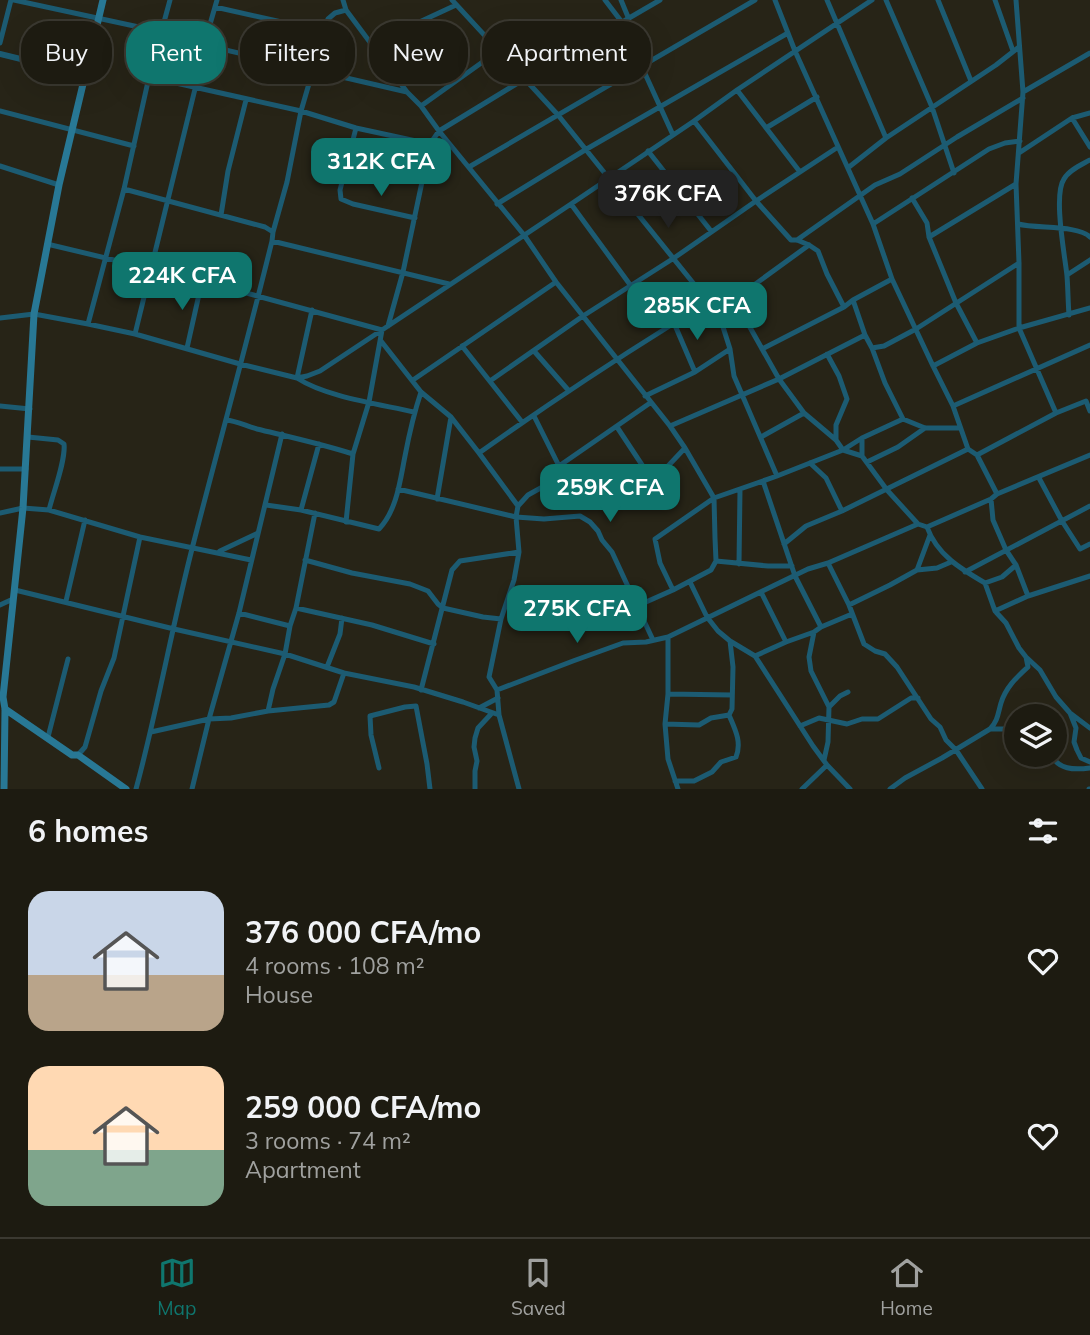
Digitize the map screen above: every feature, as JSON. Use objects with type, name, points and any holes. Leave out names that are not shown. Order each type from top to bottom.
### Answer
[{"type":"main road","points":[[98,21],[103,0]]},
{"type":"main road","points":[[4,789],[5,709],[1,697],[23,508],[34,314],[59,185],[84,84]]},
{"type":"main road","points":[[5,709],[126,789]]},
{"type":"street","points":[[0,43],[13,0],[126,23]]},
{"type":"street","points":[[165,21],[170,0]]},
{"type":"street","points":[[343,0],[346,10],[369,40]]},
{"type":"street","points":[[606,0],[621,21],[660,0]]},
{"type":"street","points":[[621,0],[628,18]]},
{"type":"street","points":[[651,60],[755,0]]},
{"type":"street","points":[[775,0],[795,51],[873,224],[892,279],[953,406],[968,449],[977,455],[997,494]]},
{"type":"street","points":[[827,0],[886,138]]},
{"type":"street","points":[[297,378],[320,371],[872,0]]},
{"type":"street","points":[[886,0],[932,107],[954,173]]},
{"type":"street","points":[[938,0],[971,81]]},
{"type":"street","points":[[995,0],[1013,51]]},
{"type":"street","points":[[1016,0],[1023,95],[1016,184],[1019,328],[1056,413]]},
{"type":"street","points":[[417,21],[454,2],[482,33]]},
{"type":"street","points":[[211,21],[216,3],[284,21]]},
{"type":"street","points":[[327,21],[335,13],[346,10]]},
{"type":"street","points":[[497,204],[585,150],[789,33]]},
{"type":"street","points":[[849,167],[886,138],[1019,47]]},
{"type":"street","points":[[0,54],[21,59]]},
{"type":"street","points":[[797,240],[859,196],[900,174],[1088,57]]},
{"type":"street","points":[[421,106],[482,62]]},
{"type":"street","points":[[355,80],[407,92]]},
{"type":"street","points":[[88,324],[124,190],[147,84]]},
{"type":"street","points":[[176,84],[301,111],[356,128],[430,144]]},
{"type":"street","points":[[136,789],[193,547],[259,296],[309,84]]},
{"type":"street","points":[[401,84],[524,235],[556,282],[670,426],[714,498],[716,561],[711,570],[637,606]]},
{"type":"street","points":[[346,522],[353,454],[369,402],[380,341],[403,272],[430,144],[439,131],[516,84]]},
{"type":"street","points":[[531,84],[706,299],[723,327],[734,376],[777,476]]},
{"type":"street","points":[[468,167],[610,84]]},
{"type":"street","points":[[650,84],[673,135]]},
{"type":"street","points":[[135,334],[195,89]]},
{"type":"street","points":[[737,90],[800,172]]},
{"type":"street","points":[[766,128],[817,97]]},
{"type":"street","points":[[221,215],[228,171],[246,100]]},
{"type":"street","points":[[0,111],[134,146]]},
{"type":"street","points":[[1019,153],[1072,118],[1090,113]]},
{"type":"street","points":[[1072,118],[1090,147]]},
{"type":"street","points":[[694,121],[756,201],[791,240],[797,240],[818,251],[844,307]]},
{"type":"street","points":[[356,128],[340,190],[341,199],[353,205],[415,218]]},
{"type":"street","points":[[873,224],[996,145],[1020,141]]},
{"type":"street","points":[[490,381],[838,147]]},
{"type":"street","points":[[648,151],[711,231]]},
{"type":"street","points":[[1069,315],[1060,187],[1064,178],[1090,160]]},
{"type":"street","points":[[0,166],[59,185]]},
{"type":"street","points":[[929,237],[1016,184]]},
{"type":"street","points":[[124,190],[265,227],[273,232]]},
{"type":"street","points":[[912,198],[926,223],[929,237],[956,303],[977,343]]},
{"type":"street","points":[[571,204],[631,286]]},
{"type":"street","points":[[265,227],[278,216]]},
{"type":"street","points":[[1018,224],[1061,228],[1086,233],[1090,237]]},
{"type":"street","points":[[272,241],[449,284]]},
{"type":"street","points":[[47,244],[385,328]]},
{"type":"street","points":[[732,301],[809,245]]},
{"type":"street","points":[[1067,275],[1090,260]]},
{"type":"street","points":[[872,348],[884,346],[916,330],[1019,263]]},
{"type":"street","points":[[762,349],[892,279]]},
{"type":"street","points":[[187,348],[202,281]]},
{"type":"street","points":[[413,380],[556,282]]},
{"type":"street","points":[[479,453],[706,299],[720,298],[732,301],[738,306],[779,379],[804,413],[844,450],[864,459],[887,490],[918,524],[927,527],[1090,455]]},
{"type":"street","points":[[853,300],[885,383],[903,419],[925,428],[960,428]]},
{"type":"street","points":[[933,366],[977,343],[1090,308]]},
{"type":"street","points":[[297,378],[312,310]]},
{"type":"street","points":[[0,318],[34,314],[135,334],[297,378],[324,391],[414,412]]},
{"type":"street","points":[[674,323],[695,372]]},
{"type":"street","points":[[670,426],[779,379],[865,335]]},
{"type":"street","points":[[380,341],[421,392],[451,417],[518,506]]},
{"type":"street","points":[[953,406],[1090,345]]},
{"type":"street","points":[[462,346],[522,422]]},
{"type":"street","points":[[645,396],[695,372],[730,349]]},
{"type":"street","points":[[534,351],[569,391]]},
{"type":"street","points":[[827,354],[847,399],[836,425],[836,440]]},
{"type":"street","points":[[266,505],[379,528],[386,521],[398,489],[414,412],[421,392]]},
{"type":"street","points":[[977,455],[1056,413],[1088,400],[1090,411]]},
{"type":"street","points":[[519,789],[495,714],[497,690],[489,677],[519,552],[516,516],[518,506],[528,495],[545,485],[559,466],[650,404]]},
{"type":"street","points":[[1,405],[30,410]]},
{"type":"street","points":[[761,437],[804,413]]},
{"type":"street","points":[[534,416],[559,466]]},
{"type":"street","points":[[437,499],[451,417]]},
{"type":"street","points":[[673,590],[660,563],[655,539],[714,498],[844,450],[862,438],[903,419]]},
{"type":"street","points":[[226,420],[353,454]]},
{"type":"street","points":[[617,426],[648,474],[668,466],[685,448]]},
{"type":"street","points":[[864,459],[898,447],[925,428]]},
{"type":"street","points":[[192,789],[239,613],[282,434]]},
{"type":"street","points":[[28,437],[58,440],[64,444],[49,510]]},
{"type":"street","points":[[862,438],[864,459]]},
{"type":"street","points":[[301,510],[319,444]]},
{"type":"street","points":[[784,544],[806,526],[887,490],[968,449]]},
{"type":"street","points":[[810,463],[826,478],[842,511]]},
{"type":"street","points":[[0,469],[26,468]]},
{"type":"street","points":[[1039,478],[1080,549],[1090,544]]},
{"type":"street","points":[[763,481],[795,576],[821,627]]},
{"type":"street","points":[[398,489],[516,516],[544,519],[580,516],[598,531],[611,552],[653,640]]},
{"type":"street","points":[[739,564],[740,490]]},
{"type":"street","points":[[991,499],[993,520],[1028,596]]},
{"type":"street","points":[[965,572],[1090,506]]},
{"type":"street","points":[[0,513],[23,508],[49,510],[140,537],[251,560]]},
{"type":"street","points":[[268,711],[296,608],[315,513]]},
{"type":"street","points":[[66,601],[85,520]]},
{"type":"street","points":[[497,690],[622,643],[668,637],[808,569],[918,524]]},
{"type":"street","points":[[927,527],[950,562],[985,583],[995,611],[1006,623],[1019,648],[1040,670],[1070,713],[1090,729]]},
{"type":"street","points":[[218,552],[258,533]]},
{"type":"street","points":[[918,570],[930,535]]},
{"type":"street","points":[[78,755],[86,747],[101,691],[114,658],[140,537]]},
{"type":"street","points":[[421,690],[452,570],[460,561],[519,552]]},
{"type":"street","points":[[305,560],[352,573],[410,584],[428,591],[443,608],[501,619]]},
{"type":"street","points":[[716,561],[792,566]]},
{"type":"street","points":[[849,605],[918,570],[937,568],[950,562]]},
{"type":"street","points":[[828,563],[849,605],[863,643],[885,654],[897,667],[982,789]]},
{"type":"street","points":[[985,583],[1002,577],[1016,565]]},
{"type":"street","points":[[995,611],[1028,596],[1090,576]]},
{"type":"street","points":[[690,582],[718,631],[755,656],[813,746],[850,789]]},
{"type":"street","points":[[15,590],[285,654],[344,673],[421,690],[495,714]]},
{"type":"street","points":[[761,592],[786,642]]},
{"type":"street","points":[[0,605],[12,599]]},
{"type":"street","points":[[296,608],[434,644]]},
{"type":"street","points":[[239,613],[290,626]]},
{"type":"street","points":[[755,656],[852,614]]},
{"type":"street","points":[[327,667],[340,634],[342,618]]},
{"type":"street","points":[[802,789],[825,762],[830,720],[829,707],[811,671],[809,657],[814,632]]},
{"type":"street","points":[[668,637],[665,724],[668,759],[678,789]]},
{"type":"street","points":[[729,715],[732,709],[733,667],[730,641]]},
{"type":"street","points":[[0,644],[9,644]]},
{"type":"street","points":[[890,789],[990,729],[996,722],[1012,681],[1028,667],[1026,657]]},
{"type":"street","points":[[48,737],[68,659]]},
{"type":"street","points":[[151,732],[209,719],[329,705],[334,702],[344,673]]},
{"type":"street","points":[[829,707],[848,692]]},
{"type":"street","points":[[668,694],[732,695]]},
{"type":"street","points":[[480,708],[498,698]]},
{"type":"street","points":[[800,726],[819,718],[847,724],[862,719],[878,719],[911,698],[918,698]]},
{"type":"street","points":[[379,768],[371,735],[370,716],[416,706],[430,789]]},
{"type":"street","points":[[1070,713],[1076,728],[1074,742],[1077,750],[1081,758],[1090,762]]},
{"type":"street","points":[[475,789],[475,738],[478,727],[495,714]]},
{"type":"street","points":[[665,724],[699,725],[711,718],[729,715]]},
{"type":"street","points":[[676,781],[694,781],[712,772],[721,762],[736,757],[737,733],[729,715]]},
{"type":"street","points":[[990,729],[1004,729]]},
{"type":"street","points":[[1064,767],[1090,768]]}]
